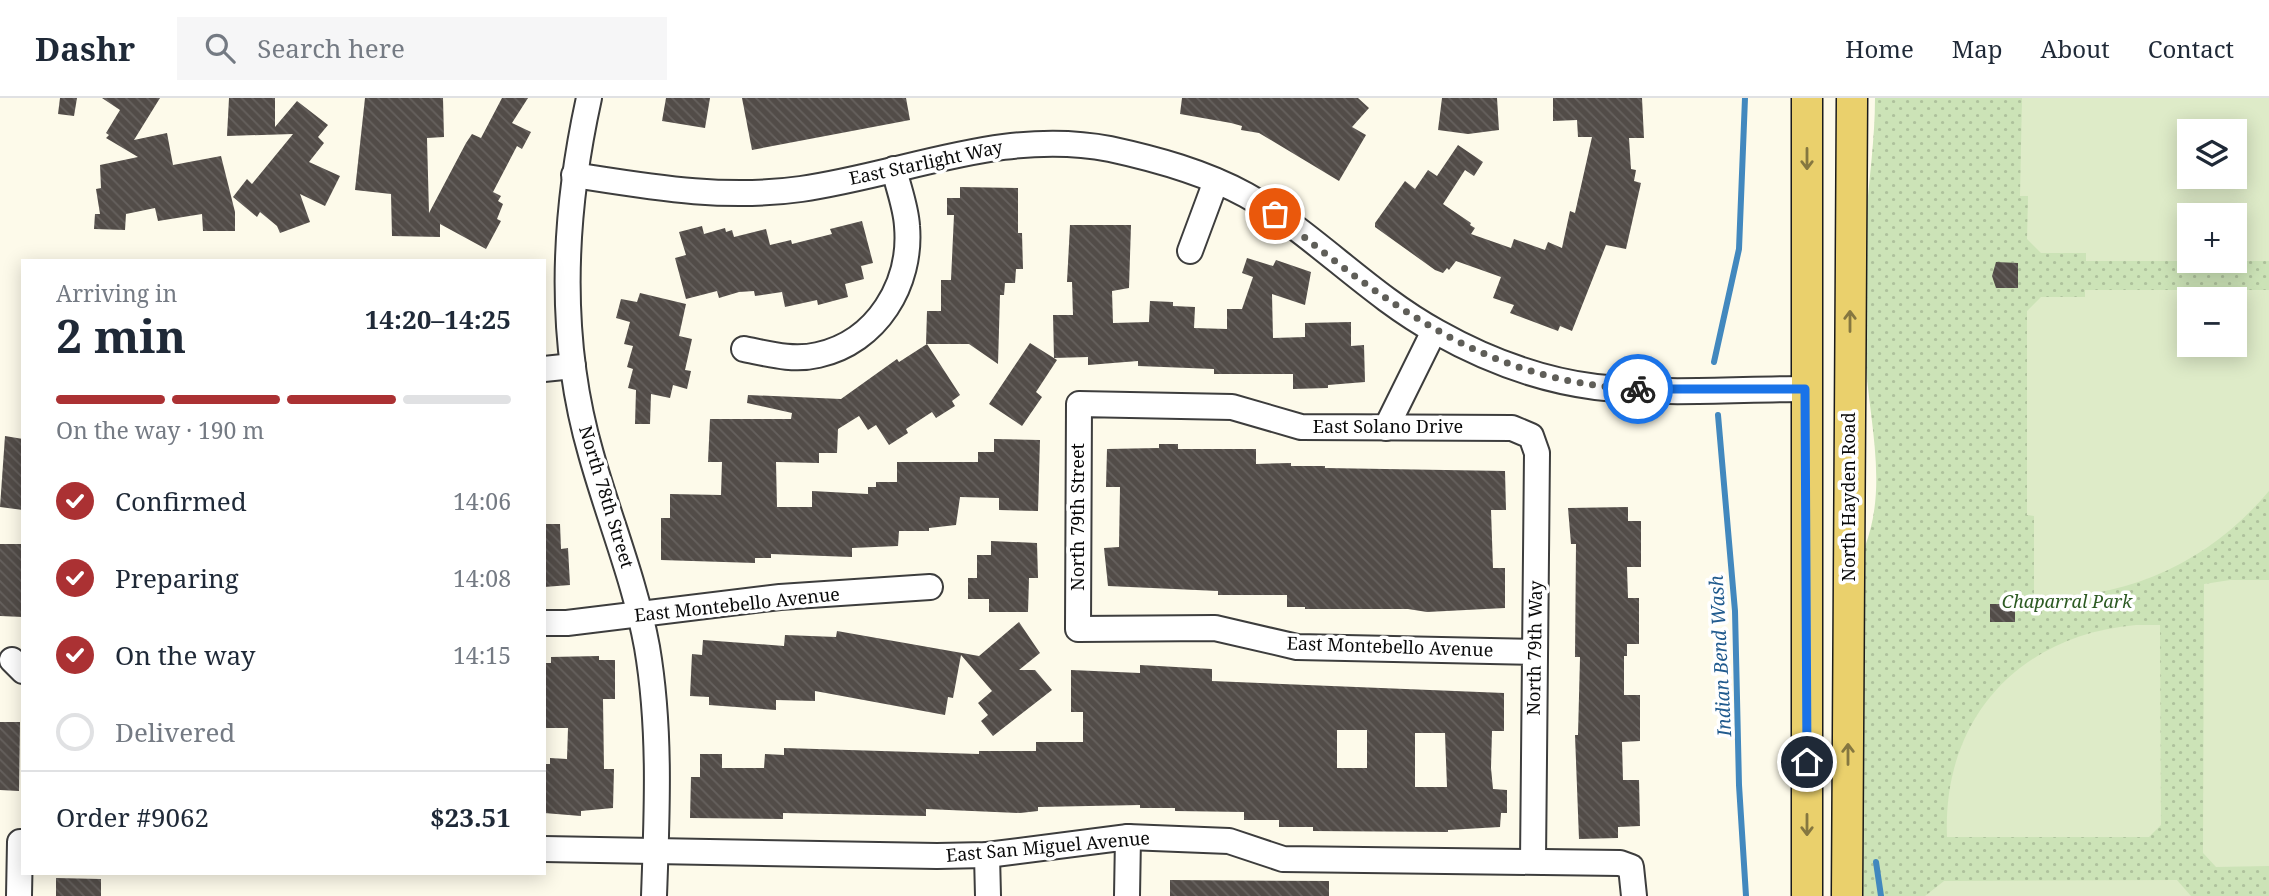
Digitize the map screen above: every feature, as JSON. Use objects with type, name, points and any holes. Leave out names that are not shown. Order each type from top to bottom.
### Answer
[{"type":"main road","points":[[1807,98],[1807,896]]},
{"type":"main road","name":"North Hayden Road","points":[[1847,896],[1852,98]]},
{"type":"street","name":"North 78th Street","points":[[589,98],[569,215],[567,284],[573,366],[591,454],[614,519],[647,648],[656,738],[654,896]]},
{"type":"street","name":"East Starlight Way","points":[[574,175],[695,193],[752,194],[804,189],[985,148],[1045,143],[1105,148],[1157,159],[1216,181],[1275,214],[1359,279],[1434,331],[1520,369],[1595,387],[1684,390],[1805,389]]},
{"type":"street","points":[[744,349],[784,358],[819,355],[848,343],[878,319],[890,304],[901,282],[907,251],[907,224],[894,169]]},
{"type":"street","points":[[1190,251],[1216,181]]},
{"type":"street","points":[[1386,428],[1434,331]]},
{"type":"street","points":[[546,369],[573,366]]},
{"type":"street","name":"East Solano Drive","points":[[1079,404],[1232,407],[1301,427],[1512,428],[1531,436]]},
{"type":"street","name":"North 79th Street","points":[[1078,629],[1079,404]]},
{"type":"street","name":"North 79th Way","points":[[1531,436],[1537,453],[1533,861]]},
{"type":"street","name":"East Montebello Avenue","points":[[546,623],[639,615],[780,597],[930,587]]},
{"type":"street","name":"East Montebello Avenue","points":[[1078,629],[1215,628],[1297,647],[1535,652]]},
{"type":"street","points":[[1127,896],[1128,837]]},
{"type":"street","name":"East San Miguel Avenue","points":[[546,849],[987,855],[1128,837],[1229,841],[1283,859],[1620,863],[1631,867],[1634,896]]},
{"type":"street","points":[[19,896],[21,842]]},
{"type":"street","points":[[987,855],[988,896]]},
{"type":"green space","name":"Chaparral Park","points":[[1875,98],[2269,98],[2269,896],[1863,896],[1864,549],[1872,524],[1876,475],[1865,349],[1863,268]]},
{"type":"green space","points":[[2022,98],[2269,98],[2269,261],[2247,261],[2247,203],[2177,203],[2177,261],[2086,261],[2086,253],[2041,253],[2027,239],[2028,196],[2020,196]]},
{"type":"green space","points":[[2085,290],[2177,290],[2177,357],[2247,357],[2247,290],[2269,290],[2269,491],[2220,539],[2164,572],[2101,592],[2034,599],[2034,516],[2027,515],[2027,311],[2041,297],[2085,297]]},
{"type":"green space","points":[[2230,580],[2269,580],[2269,866],[2216,867],[2203,853],[2204,584]]},
{"type":"green space","points":[[2136,625],[2160,625],[2161,825],[2149,837],[1947,837],[1949,794],[1958,756],[1974,721],[1996,690],[2023,665],[2056,646],[2094,632]]},
{"type":"green space","points":[[2177,880],[2191,896],[1925,896],[1944,881]]},
{"type":"building","points":[[60,98],[77,98],[74,116],[58,114]]},
{"type":"building","points":[[102,98],[160,98],[134,140],[167,133],[173,165],[221,156],[235,212],[235,231],[203,231],[202,214],[158,221],[155,208],[126,214],[125,230],[94,229],[95,214],[100,214],[96,189],[101,188],[100,165],[138,157],[106,138],[109,135],[106,133],[120,110]]},
{"type":"building","points":[[229,98],[275,98],[275,127],[297,101],[328,125],[318,137],[324,143],[309,162],[340,176],[325,206],[300,194],[310,222],[280,233],[277,226],[260,212],[257,217],[233,197],[247,179],[252,184],[293,134],[227,136]]},
{"type":"building","points":[[365,98],[443,98],[444,137],[427,138],[429,213],[466,143],[472,134],[481,138],[502,98],[528,98],[512,123],[531,132],[522,149],[517,146],[493,192],[501,196],[498,201],[503,204],[497,219],[501,221],[486,249],[440,224],[440,237],[392,236],[391,194],[355,190]]},
{"type":"building","points":[[666,98],[710,98],[705,128],[662,121]]},
{"type":"building","points":[[742,98],[906,98],[910,120],[752,150]]},
{"type":"building","points":[[1182,98],[1358,98],[1369,108],[1352,127],[1366,135],[1339,181],[1259,133],[1241,130],[1242,126],[1231,123],[1180,114]]},
{"type":"building","points":[[1442,98],[1497,98],[1499,130],[1468,134],[1438,130]]},
{"type":"building","points":[[1553,98],[1642,98],[1644,138],[1629,138],[1631,169],[1636,170],[1634,181],[1641,183],[1626,249],[1606,245],[1572,331],[1560,326],[1558,331],[1510,313],[1514,305],[1493,298],[1501,277],[1456,261],[1443,273],[1435,270],[1375,227],[1375,223],[1405,181],[1415,189],[1428,170],[1437,176],[1458,145],[1483,162],[1474,176],[1465,170],[1443,204],[1471,223],[1475,228],[1471,234],[1511,248],[1514,239],[1545,250],[1548,242],[1562,248],[1570,211],[1575,213],[1592,137],[1578,137],[1577,120],[1553,121]]},
{"type":"building","points":[[960,187],[1018,188],[1018,233],[1022,233],[1023,269],[1016,269],[1015,283],[1005,283],[1004,295],[1000,295],[998,364],[969,344],[926,344],[927,311],[941,311],[941,280],[951,280],[954,215],[947,215],[947,198],[960,198]]},
{"type":"building","points":[[862,221],[873,263],[861,266],[864,279],[845,284],[848,297],[818,305],[817,300],[785,307],[782,292],[755,296],[754,291],[739,292],[719,298],[717,291],[686,299],[675,258],[686,255],[679,232],[702,226],[704,234],[725,228],[726,232],[732,230],[734,237],[766,229],[770,245],[791,240],[792,244],[832,234],[830,229]]},
{"type":"building","points":[[1070,225],[1131,225],[1129,288],[1112,291],[1113,323],[1149,322],[1150,301],[1173,302],[1173,306],[1195,307],[1194,328],[1227,329],[1227,309],[1242,309],[1253,277],[1242,273],[1247,258],[1273,266],[1276,260],[1311,272],[1305,305],[1272,294],[1273,338],[1305,337],[1305,323],[1351,322],[1351,346],[1364,345],[1365,382],[1328,385],[1328,388],[1293,389],[1293,374],[1214,374],[1214,369],[1138,366],[1138,361],[1088,365],[1088,357],[1054,358],[1053,315],[1073,315],[1072,282],[1067,282]]},
{"type":"building","points":[[1996,262],[2018,263],[2018,288],[1996,288],[1992,276]]},
{"type":"building","points":[[640,293],[686,304],[679,336],[692,339],[685,370],[691,371],[687,389],[673,385],[670,398],[651,394],[650,424],[635,424],[636,390],[628,388],[633,369],[627,367],[633,346],[624,344],[630,322],[616,318],[621,299],[637,302]]},
{"type":"building","points":[[1030,343],[1057,360],[1036,392],[1042,397],[1022,426],[989,404]]},
{"type":"building","points":[[927,344],[960,395],[952,401],[955,406],[936,418],[932,412],[906,429],[908,433],[889,445],[876,425],[868,430],[859,416],[838,429],[837,453],[819,453],[819,463],[776,462],[777,507],[812,507],[812,491],[868,494],[868,487],[876,487],[876,482],[897,482],[897,462],[978,462],[978,452],[994,452],[994,439],[1040,440],[1038,511],[999,510],[999,498],[960,497],[956,525],[929,528],[929,531],[899,531],[898,546],[852,548],[852,557],[771,554],[771,558],[755,558],[755,563],[661,560],[661,518],[670,518],[670,494],[721,495],[722,462],[708,462],[710,419],[791,419],[792,413],[747,403],[748,395],[841,399],[897,359],[899,362]]},
{"type":"building","points":[[5,436],[21,439],[21,510],[0,507]]},
{"type":"building","points":[[1159,444],[1178,444],[1178,449],[1256,449],[1256,464],[1505,471],[1506,510],[1491,510],[1493,568],[1505,568],[1505,608],[1427,612],[1408,609],[1305,609],[1287,607],[1287,595],[1218,595],[1218,591],[1108,586],[1104,548],[1119,547],[1120,487],[1106,487],[1107,449],[1159,448]]},
{"type":"building","points":[[1628,507],[1628,521],[1641,521],[1641,567],[1627,567],[1628,598],[1639,598],[1639,644],[1627,644],[1627,656],[1624,656],[1624,695],[1640,695],[1640,741],[1622,742],[1623,780],[1639,780],[1640,826],[1618,827],[1618,838],[1579,839],[1575,735],[1578,735],[1580,657],[1575,657],[1576,544],[1571,544],[1568,508]]},
{"type":"building","points":[[546,524],[560,524],[561,549],[568,548],[570,585],[546,587]]},
{"type":"building","points":[[991,541],[1037,543],[1038,578],[1029,578],[1028,612],[989,612],[989,599],[968,599],[968,578],[977,578],[977,555],[991,555]]},
{"type":"building","points":[[0,544],[21,544],[21,617],[0,616]]},
{"type":"building","points":[[1990,604],[2015,604],[2015,622],[1990,622]]},
{"type":"building","points":[[1019,622],[1040,653],[1019,670],[1035,670],[1052,690],[993,736],[981,721],[988,715],[978,703],[992,691],[961,655],[953,698],[948,697],[945,715],[815,691],[815,701],[776,700],[776,710],[709,705],[709,697],[690,696],[692,654],[702,655],[703,640],[784,646],[785,635],[836,637],[837,631],[979,656]]},
{"type":"building","points":[[599,656],[599,660],[615,660],[615,699],[603,699],[604,769],[614,769],[613,808],[581,811],[581,816],[546,813],[546,764],[550,764],[550,758],[567,759],[568,728],[546,728],[546,663],[551,663],[551,657]]},
{"type":"building","points":[[1140,665],[1212,669],[1212,681],[1504,693],[1504,731],[1492,731],[1491,768],[1493,789],[1507,790],[1507,813],[1501,813],[1500,827],[1448,832],[1313,831],[1313,827],[1279,827],[1279,820],[1244,820],[1244,812],[1175,811],[1175,808],[1140,808],[1140,805],[1038,807],[1038,811],[1020,813],[926,809],[926,816],[783,813],[783,819],[690,818],[691,777],[700,777],[700,754],[722,754],[722,768],[764,768],[765,754],[784,755],[784,748],[979,754],[979,751],[1036,751],[1036,742],[1083,742],[1083,712],[1071,712],[1071,670],[1140,673]],"holes":[[[1337,730],[1367,730],[1367,768],[1337,768]],[[1415,733],[1445,733],[1447,787],[1415,787]]]},
{"type":"building","points":[[0,722],[20,722],[19,791],[0,790]]},
{"type":"building","points":[[56,878],[101,879],[101,896],[56,896]]},
{"type":"building","points":[[1170,880],[1329,881],[1329,896],[1170,896]]},
{"type":"waterway","name":"Indian Bend Wash","points":[[1714,362],[1739,249],[1745,98]]},
{"type":"waterway","name":"Indian Bend Wash","points":[[1718,415],[1735,611],[1739,785],[1746,896]]},
{"type":"waterway","points":[[1876,862],[1881,896]]},
{"type":"way so far","points":[[1275,214],[1359,279],[1434,331],[1475,351],[1520,369],[1595,387],[1638,389]]},
{"type":"route","points":[[1638,389],[1805,389],[1807,762]]}]
